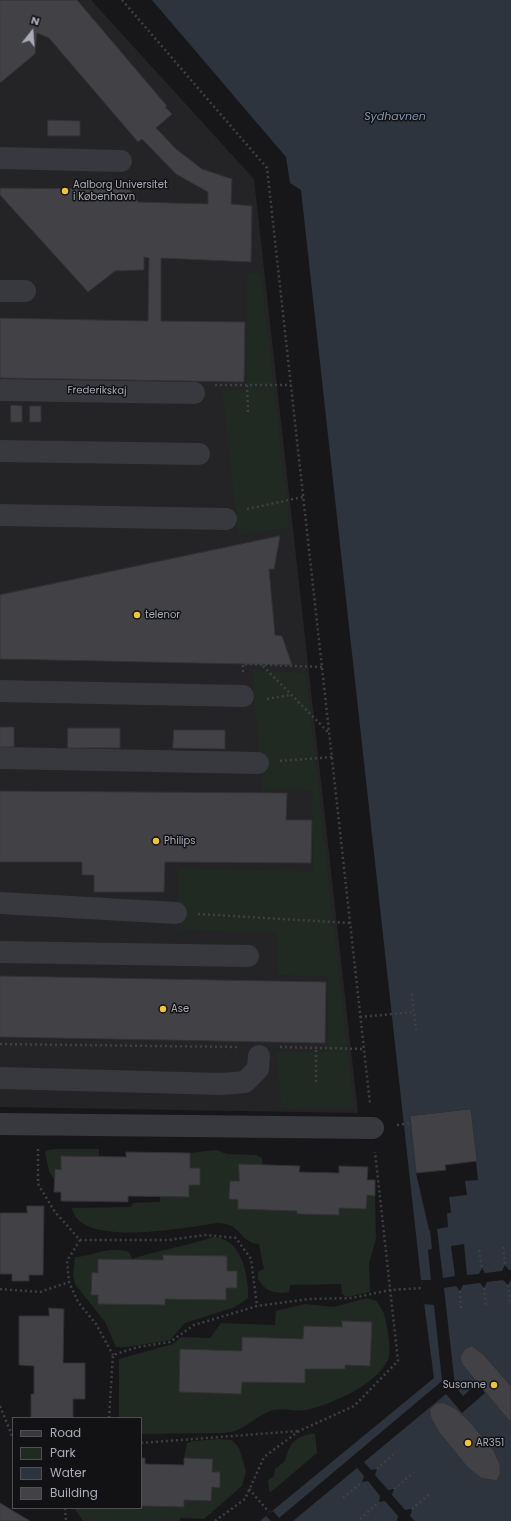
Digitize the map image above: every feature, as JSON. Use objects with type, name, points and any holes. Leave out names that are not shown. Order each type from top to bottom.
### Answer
[{"type":"lane","points":[[0,158],[121,161]]},
{"type":"lane","points":[[0,291],[25,291]]},
{"type":"lane","name":"Frederikskaj","points":[[0,390],[194,393]]},
{"type":"lane","points":[[0,451],[199,454]]},
{"type":"lane","points":[[0,515],[226,518]]},
{"type":"lane","points":[[0,691],[243,696]]},
{"type":"lane","points":[[0,758],[258,763]]},
{"type":"lane","points":[[0,902],[176,913]]},
{"type":"lane","points":[[0,952],[248,956]]},
{"type":"lane","points":[[0,1078],[153,1083],[245,1082],[258,1069],[260,1050]]},
{"type":"lane","points":[[0,1124],[372,1128]]},
{"type":"path","points":[[122,0],[267,168],[398,1361],[354,1406],[299,1431],[264,1457],[245,1499],[215,1521]]},
{"type":"path","points":[[194,393],[212,385],[291,385]]},
{"type":"path","points":[[247,385],[248,413]]},
{"type":"path","points":[[226,518],[232,512],[303,497]]},
{"type":"path","points":[[243,696],[243,664],[322,667]]},
{"type":"path","points":[[263,665],[329,733]]},
{"type":"path","points":[[258,763],[332,757]]},
{"type":"path","points":[[176,913],[350,923]]},
{"type":"path","points":[[412,994],[416,1030]]},
{"type":"path","points":[[360,1017],[414,1012]]},
{"type":"path","points":[[0,1044],[260,1050],[316,1048],[364,1049]]},
{"type":"path","points":[[316,1048],[316,1082]]},
{"type":"path","points":[[38,1125],[38,1184],[55,1212],[80,1240],[168,1240],[205,1236],[236,1238],[251,1259],[257,1306]]},
{"type":"path","points":[[80,1240],[67,1262],[69,1282],[78,1302],[96,1324],[113,1355],[109,1417]]},
{"type":"path","points":[[503,1247],[505,1265]]},
{"type":"path","points":[[479,1250],[482,1268]]},
{"type":"path","points":[[0,1289],[40,1292],[69,1282]]},
{"type":"path","points":[[508,1285],[510,1302]]},
{"type":"path","points":[[113,1355],[138,1347],[170,1342],[194,1325],[257,1306],[309,1299],[352,1298],[390,1290],[422,1288]]},
{"type":"path","points":[[484,1288],[486,1305]]},
{"type":"path","points":[[460,1291],[461,1308]]},
{"type":"path","points":[[0,1406],[12,1436]]},
{"type":"path","points":[[142,1443],[299,1431]]},
{"type":"path","points":[[377,1469],[396,1452]]},
{"type":"path","points":[[394,1489],[414,1472]]},
{"type":"path","points":[[343,1498],[362,1482]]},
{"type":"path","points":[[249,1489],[269,1512]]},
{"type":"path","points":[[412,1509],[431,1493]]},
{"type":"path","points":[[360,1519],[379,1502]]},
{"type":"path","points":[[65,1509],[66,1521]]},
{"type":"shaded area","points":[[0,0],[91,0],[254,179],[358,1113],[0,1107]]},
{"type":"green space","points":[[247,274],[261,274],[290,528],[238,535],[222,390],[246,390]]},
{"type":"green space","points":[[252,669],[306,673],[354,1108],[281,1108],[276,1051],[328,1052],[328,977],[277,975],[276,933],[179,930],[178,868],[313,871],[312,790],[262,789]]},
{"type":"green space","points":[[99,1149],[99,1157],[61,1170],[55,1170],[54,1179],[49,1171],[45,1152],[48,1150]]},
{"type":"green space","points":[[216,1150],[227,1154],[256,1155],[262,1158],[262,1165],[240,1165],[239,1181],[230,1181],[230,1199],[297,1211],[297,1214],[339,1215],[339,1208],[367,1195],[375,1196],[376,1239],[369,1263],[370,1292],[347,1297],[342,1294],[341,1284],[290,1285],[289,1292],[279,1293],[271,1291],[264,1287],[258,1279],[258,1272],[264,1269],[259,1244],[250,1242],[233,1227],[227,1224],[217,1223],[160,1231],[113,1232],[93,1228],[79,1221],[72,1208],[131,1207],[133,1203],[160,1202],[160,1196],[189,1197],[189,1185],[200,1185],[200,1168],[190,1168],[190,1153]]},
{"type":"green space","points":[[213,1237],[229,1242],[239,1254],[245,1269],[248,1284],[248,1298],[235,1307],[185,1323],[170,1340],[127,1347],[116,1347],[105,1322],[75,1284],[73,1275],[75,1257],[109,1250],[122,1250],[129,1252],[132,1259]]},
{"type":"green space","points":[[367,1298],[376,1301],[383,1312],[389,1337],[389,1356],[382,1369],[374,1378],[352,1392],[328,1403],[306,1410],[279,1409],[270,1411],[239,1429],[223,1433],[142,1434],[142,1417],[119,1417],[119,1359],[173,1344],[181,1337],[210,1338],[221,1323],[275,1325],[276,1311],[305,1304],[334,1307]]},
{"type":"green space","points":[[310,1434],[315,1434],[317,1453],[271,1492],[269,1491],[268,1480],[274,1476],[275,1469],[285,1461],[292,1443],[299,1438]]},
{"type":"green space","points":[[219,1439],[232,1440],[239,1448],[246,1471],[242,1486],[204,1519],[181,1518],[179,1521],[83,1521],[75,1509],[142,1509],[142,1506],[184,1507],[184,1500],[211,1501],[212,1487],[220,1487],[220,1472],[212,1472],[213,1459],[184,1458],[187,1443]]},
{"type":"water","name":"Sydhavnen","points":[[152,0],[511,0],[511,1521],[260,1521],[434,1378],[421,1280],[301,190],[290,183],[286,157]]},
{"type":"pier","points":[[471,1109],[478,1180],[465,1181],[467,1195],[449,1197],[451,1213],[447,1213],[448,1227],[437,1229],[443,1278],[455,1276],[451,1246],[464,1244],[467,1275],[479,1274],[482,1268],[485,1273],[502,1271],[505,1265],[509,1270],[511,1270],[511,1279],[508,1285],[503,1280],[487,1282],[484,1288],[480,1283],[463,1285],[460,1291],[456,1286],[444,1288],[455,1386],[463,1396],[478,1383],[485,1393],[462,1413],[446,1394],[364,1462],[371,1470],[377,1469],[375,1475],[388,1490],[394,1489],[392,1495],[405,1510],[412,1509],[410,1516],[415,1521],[397,1521],[398,1516],[385,1501],[379,1502],[380,1496],[368,1481],[362,1482],[364,1476],[357,1468],[293,1521],[271,1521],[266,1516],[273,1511],[279,1518],[442,1381],[434,1305],[424,1304],[421,1280],[431,1280],[428,1250],[432,1249],[430,1230],[416,1173],[410,1116]]},
{"type":"building","name":"Aalborg Universitet i København","points":[[0,0],[77,0],[167,106],[165,107],[172,114],[156,128],[176,149],[202,169],[232,179],[231,204],[252,206],[251,262],[161,258],[161,321],[245,322],[244,382],[0,378],[0,318],[148,321],[149,258],[144,257],[144,270],[115,271],[88,292],[0,195],[0,188],[129,189],[138,202],[208,204],[208,192],[176,174],[142,139],[138,142],[49,38],[37,33],[35,54],[0,83]]},
{"type":"building","points":[[48,120],[80,121],[80,136],[48,136]]},
{"type":"building","points":[[11,405],[22,406],[22,422],[11,422]]},
{"type":"building","points":[[30,406],[41,406],[41,422],[30,422]]},
{"type":"building","name":"telenor","points":[[280,536],[274,569],[269,569],[275,635],[282,636],[292,665],[0,659],[0,595]]},
{"type":"building","points":[[0,727],[14,727],[14,747],[0,747]]},
{"type":"building","points":[[68,728],[120,728],[120,748],[68,748]]},
{"type":"building","points":[[174,730],[225,730],[225,749],[173,748]]},
{"type":"building","name":"Philips","points":[[0,791],[287,793],[286,820],[312,820],[311,863],[165,862],[164,892],[94,892],[94,875],[82,875],[82,862],[0,862]]},
{"type":"building","name":"Ase","points":[[0,976],[326,982],[325,1043],[0,1037]]},
{"type":"building","points":[[471,1109],[477,1161],[445,1165],[446,1170],[416,1173],[410,1116]]},
{"type":"building","points":[[126,1152],[190,1153],[190,1168],[200,1168],[200,1185],[189,1185],[189,1197],[128,1196],[128,1202],[61,1201],[61,1192],[54,1192],[55,1169],[61,1170],[61,1156],[126,1157]]},
{"type":"building","points":[[239,1164],[300,1166],[299,1172],[339,1173],[339,1166],[368,1167],[367,1180],[375,1180],[375,1196],[367,1195],[366,1209],[339,1208],[339,1215],[297,1214],[297,1211],[238,1209],[238,1200],[229,1199],[230,1181],[239,1181]]},
{"type":"building","points":[[27,1206],[44,1206],[43,1275],[29,1275],[29,1281],[12,1281],[12,1274],[0,1274],[0,1213],[27,1213]]},
{"type":"building","points":[[163,1255],[227,1256],[227,1271],[237,1271],[237,1288],[226,1288],[226,1300],[165,1299],[165,1305],[98,1304],[98,1295],[91,1295],[92,1272],[98,1273],[98,1259],[163,1260]]},
{"type":"building","points":[[49,1308],[64,1309],[63,1363],[85,1363],[85,1399],[73,1399],[73,1417],[31,1417],[31,1394],[34,1394],[34,1366],[19,1365],[19,1316],[49,1316]]},
{"type":"building","points":[[342,1321],[372,1322],[370,1366],[345,1365],[345,1369],[305,1369],[305,1383],[242,1382],[241,1394],[179,1392],[180,1349],[242,1351],[242,1337],[303,1339],[304,1326],[342,1327]]},
{"type":"building","name":"Susanne","points":[[472,1346],[483,1354],[511,1386],[511,1423],[462,1364],[460,1358],[462,1353],[465,1349]]},
{"type":"building","name":"AR351","points":[[437,1403],[444,1403],[455,1408],[470,1422],[494,1451],[500,1465],[500,1474],[497,1481],[481,1478],[468,1468],[439,1432],[431,1418],[430,1413],[430,1409]]},
{"type":"building","points":[[142,1458],[145,1458],[145,1464],[184,1465],[184,1458],[213,1459],[212,1472],[220,1472],[220,1488],[212,1487],[211,1501],[184,1500],[184,1507],[142,1506]]},
{"type":"building","points":[[0,1503],[30,1521],[0,1521]]},
{"type":"place","name":"Aalborg Universitet i København","points":[[65,191]]},
{"type":"place","name":"telenor","points":[[137,615]]},
{"type":"place","name":"Philips","points":[[156,841]]},
{"type":"place","name":"Ase","points":[[163,1009]]},
{"type":"place","name":"Susanne","points":[[494,1385]]},
{"type":"place","name":"AR351","points":[[468,1443]]}]
